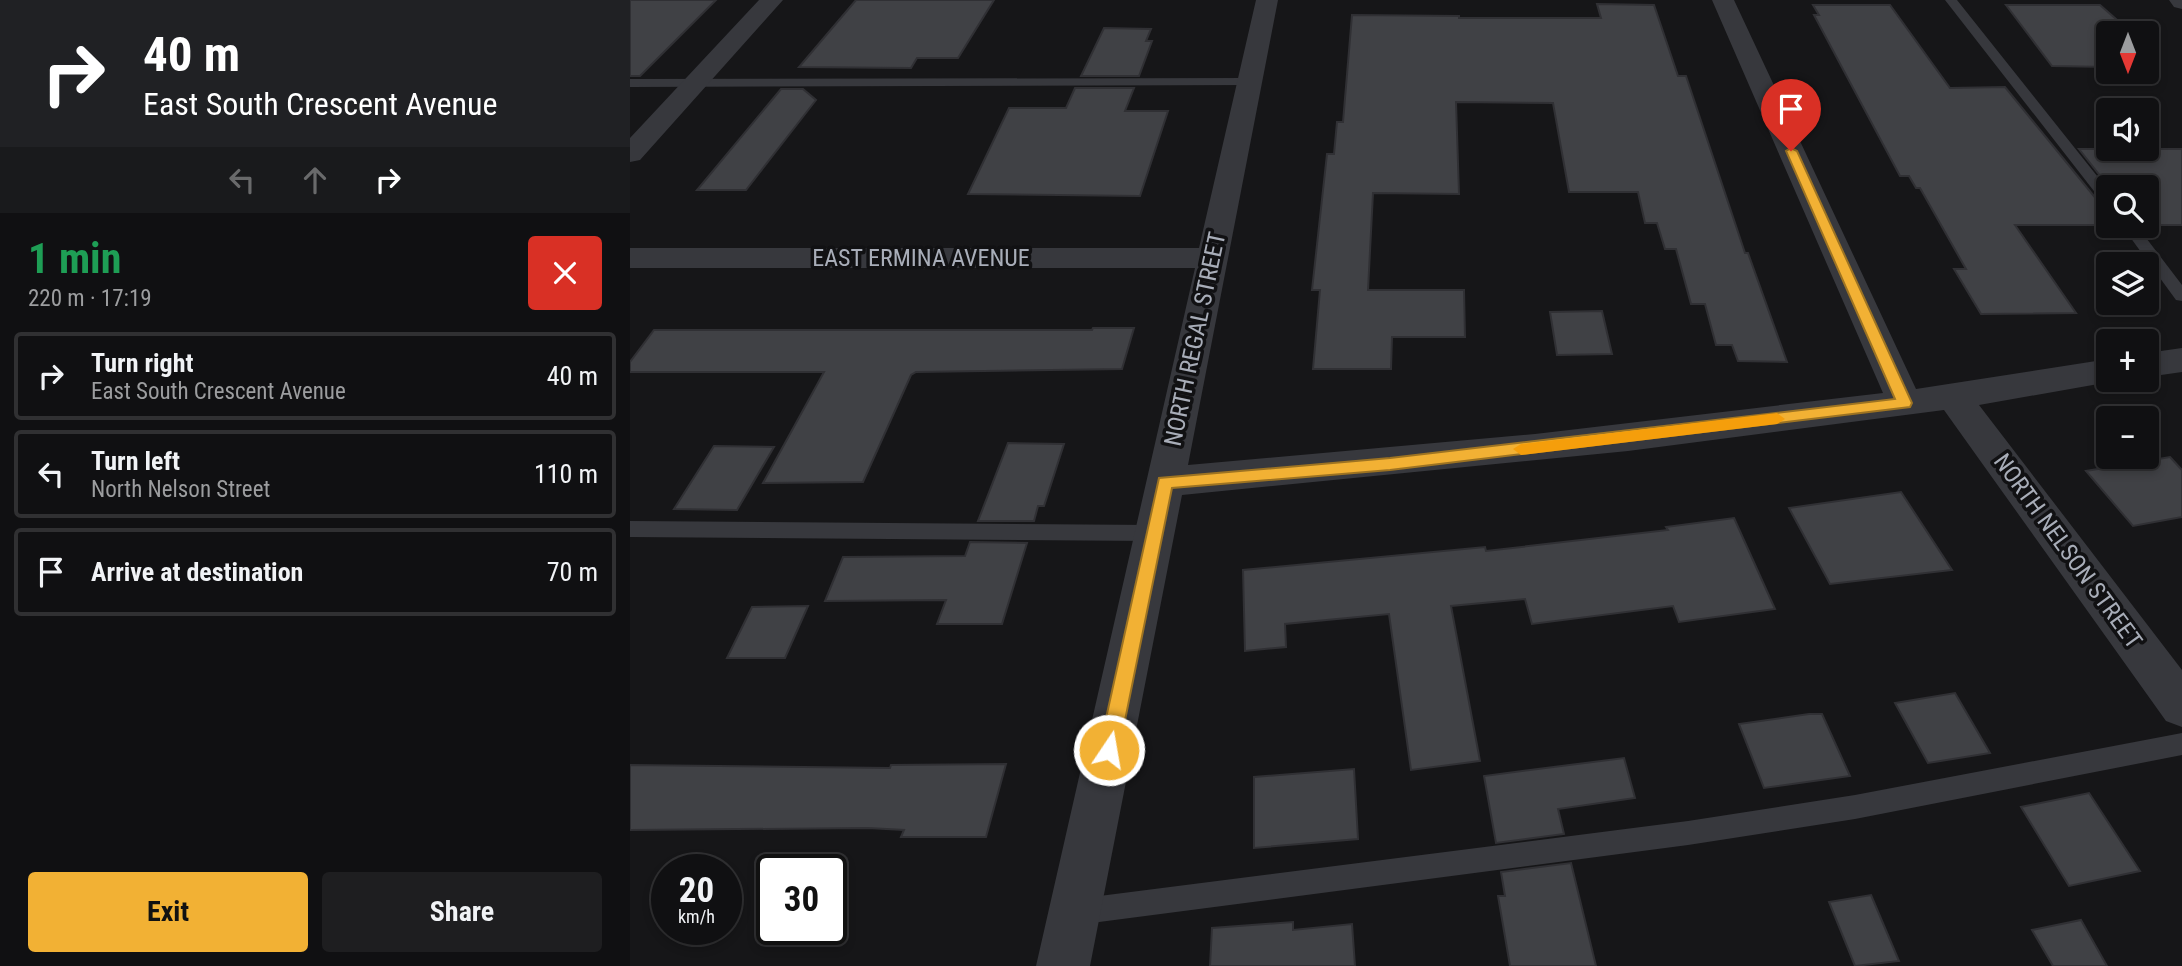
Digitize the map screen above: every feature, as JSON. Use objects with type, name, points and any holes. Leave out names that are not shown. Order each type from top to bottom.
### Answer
[{"type":"street","points":[[630,154],[772,0]]},
{"type":"street","name":"NORTH REGAL STREET","points":[[1063,966],[1267,0]]},
{"type":"street","points":[[1723,0],[1905,403]]},
{"type":"street","name":"EAST ERMINA AVENUE","points":[[630,258],[1212,258]]},
{"type":"street","points":[[2159,363],[2182,360]]},
{"type":"street","points":[[1165,482],[1390,464],[1905,403],[2096,373]]},
{"type":"street","name":"NORTH NELSON STREET","points":[[1953,396],[2182,706]]},
{"type":"lane","points":[[1951,0],[2096,184]]},
{"type":"lane","points":[[630,83],[1250,82]]},
{"type":"lane","points":[[2138,238],[2182,296]]},
{"type":"lane","points":[[630,529],[1154,533]]},
{"type":"lane","points":[[1074,912],[1701,831],[1882,802],[2182,744]]},
{"type":"building","points":[[630,0],[716,0],[640,76],[630,76]]},
{"type":"building","points":[[856,0],[994,0],[958,58],[917,58],[911,68],[799,67]]},
{"type":"building","points":[[1597,4],[1654,5],[1678,76],[1686,76],[1745,253],[1748,253],[1787,362],[1738,361],[1732,345],[1716,345],[1705,304],[1691,304],[1676,249],[1665,249],[1657,223],[1645,223],[1638,192],[1569,192],[1553,103],[1456,102],[1459,194],[1373,193],[1368,290],[1464,290],[1465,337],[1392,337],[1391,369],[1313,369],[1320,290],[1312,290],[1327,154],[1334,154],[1337,122],[1343,122],[1352,15],[1601,18]]},
{"type":"building","points":[[1813,5],[1890,5],[1950,88],[2005,87],[2096,199],[2096,225],[2015,225],[2076,313],[1981,314],[1954,269],[1966,269],[1920,188],[1916,188],[1909,176],[1900,176],[1814,15],[1819,15]]},
{"type":"building","points":[[2006,5],[2100,5],[2118,21],[2096,21],[2096,67],[2052,66]]},
{"type":"building","points":[[1104,28],[1151,29],[1146,41],[1152,41],[1139,76],[1081,76]]},
{"type":"building","points":[[1075,88],[1134,88],[1125,111],[1168,111],[1140,196],[968,194],[1009,108],[1066,108]]},
{"type":"building","points":[[781,89],[803,89],[816,100],[746,190],[697,190]]},
{"type":"building","points":[[2079,149],[2096,149],[2096,161],[2159,161],[2159,149],[2182,149],[2182,225],[2159,225],[2159,175],[2100,175]]},
{"type":"building","points":[[1602,311],[1612,354],[1557,355],[1550,312]]},
{"type":"building","points":[[1134,328],[1122,369],[916,372],[911,375],[863,482],[763,483],[824,372],[630,372],[630,362],[654,330]]},
{"type":"building","points":[[1008,443],[1064,444],[1044,506],[1038,506],[1034,521],[978,521]]},
{"type":"building","points":[[714,446],[774,447],[737,510],[674,509]]},
{"type":"building","points":[[2170,457],[2182,470],[2182,517],[2133,526],[2086,471],[2159,469],[2159,459]]},
{"type":"building","points":[[1901,492],[1952,570],[1830,584],[1789,508]]},
{"type":"building","points":[[1734,518],[1775,609],[1679,622],[1673,606],[1532,624],[1525,599],[1451,606],[1480,761],[1411,770],[1389,614],[1285,624],[1286,647],[1245,651],[1243,570],[1485,547],[1486,551],[1668,530],[1666,527]]},
{"type":"building","points":[[970,542],[1027,543],[1002,624],[937,624],[946,600],[825,601],[843,557],[965,556]]},
{"type":"building","points":[[808,606],[785,658],[727,658],[752,607]]},
{"type":"building","points":[[1955,693],[1990,753],[1928,763],[1895,703]]},
{"type":"building","points":[[1822,714],[1850,776],[1764,788],[1739,724]]},
{"type":"building","points":[[1624,758],[1635,798],[1558,809],[1564,834],[1496,843],[1484,776]]},
{"type":"building","points":[[1006,764],[986,837],[901,837],[904,830],[868,828],[630,830],[630,765],[890,768],[891,765]]},
{"type":"building","points":[[1354,769],[1358,839],[1254,848],[1254,777]]},
{"type":"building","points":[[2089,793],[2140,871],[2069,886],[2021,807]]},
{"type":"building","points":[[1571,863],[1596,966],[1510,966],[1498,896],[1505,896],[1501,872]]},
{"type":"building","points":[[1871,895],[1899,961],[1855,966],[1829,902]]},
{"type":"building","points":[[2081,920],[2107,966],[2053,966],[2032,930]]},
{"type":"building","points":[[1293,922],[1293,930],[1352,924],[1355,966],[1210,966],[1212,928]]},
{"type":"slow traffic","points":[[1521,449],[1777,419]]},
{"type":"route","points":[[1109,750],[1165,482],[1390,464],[1905,403],[1791,151]]}]
